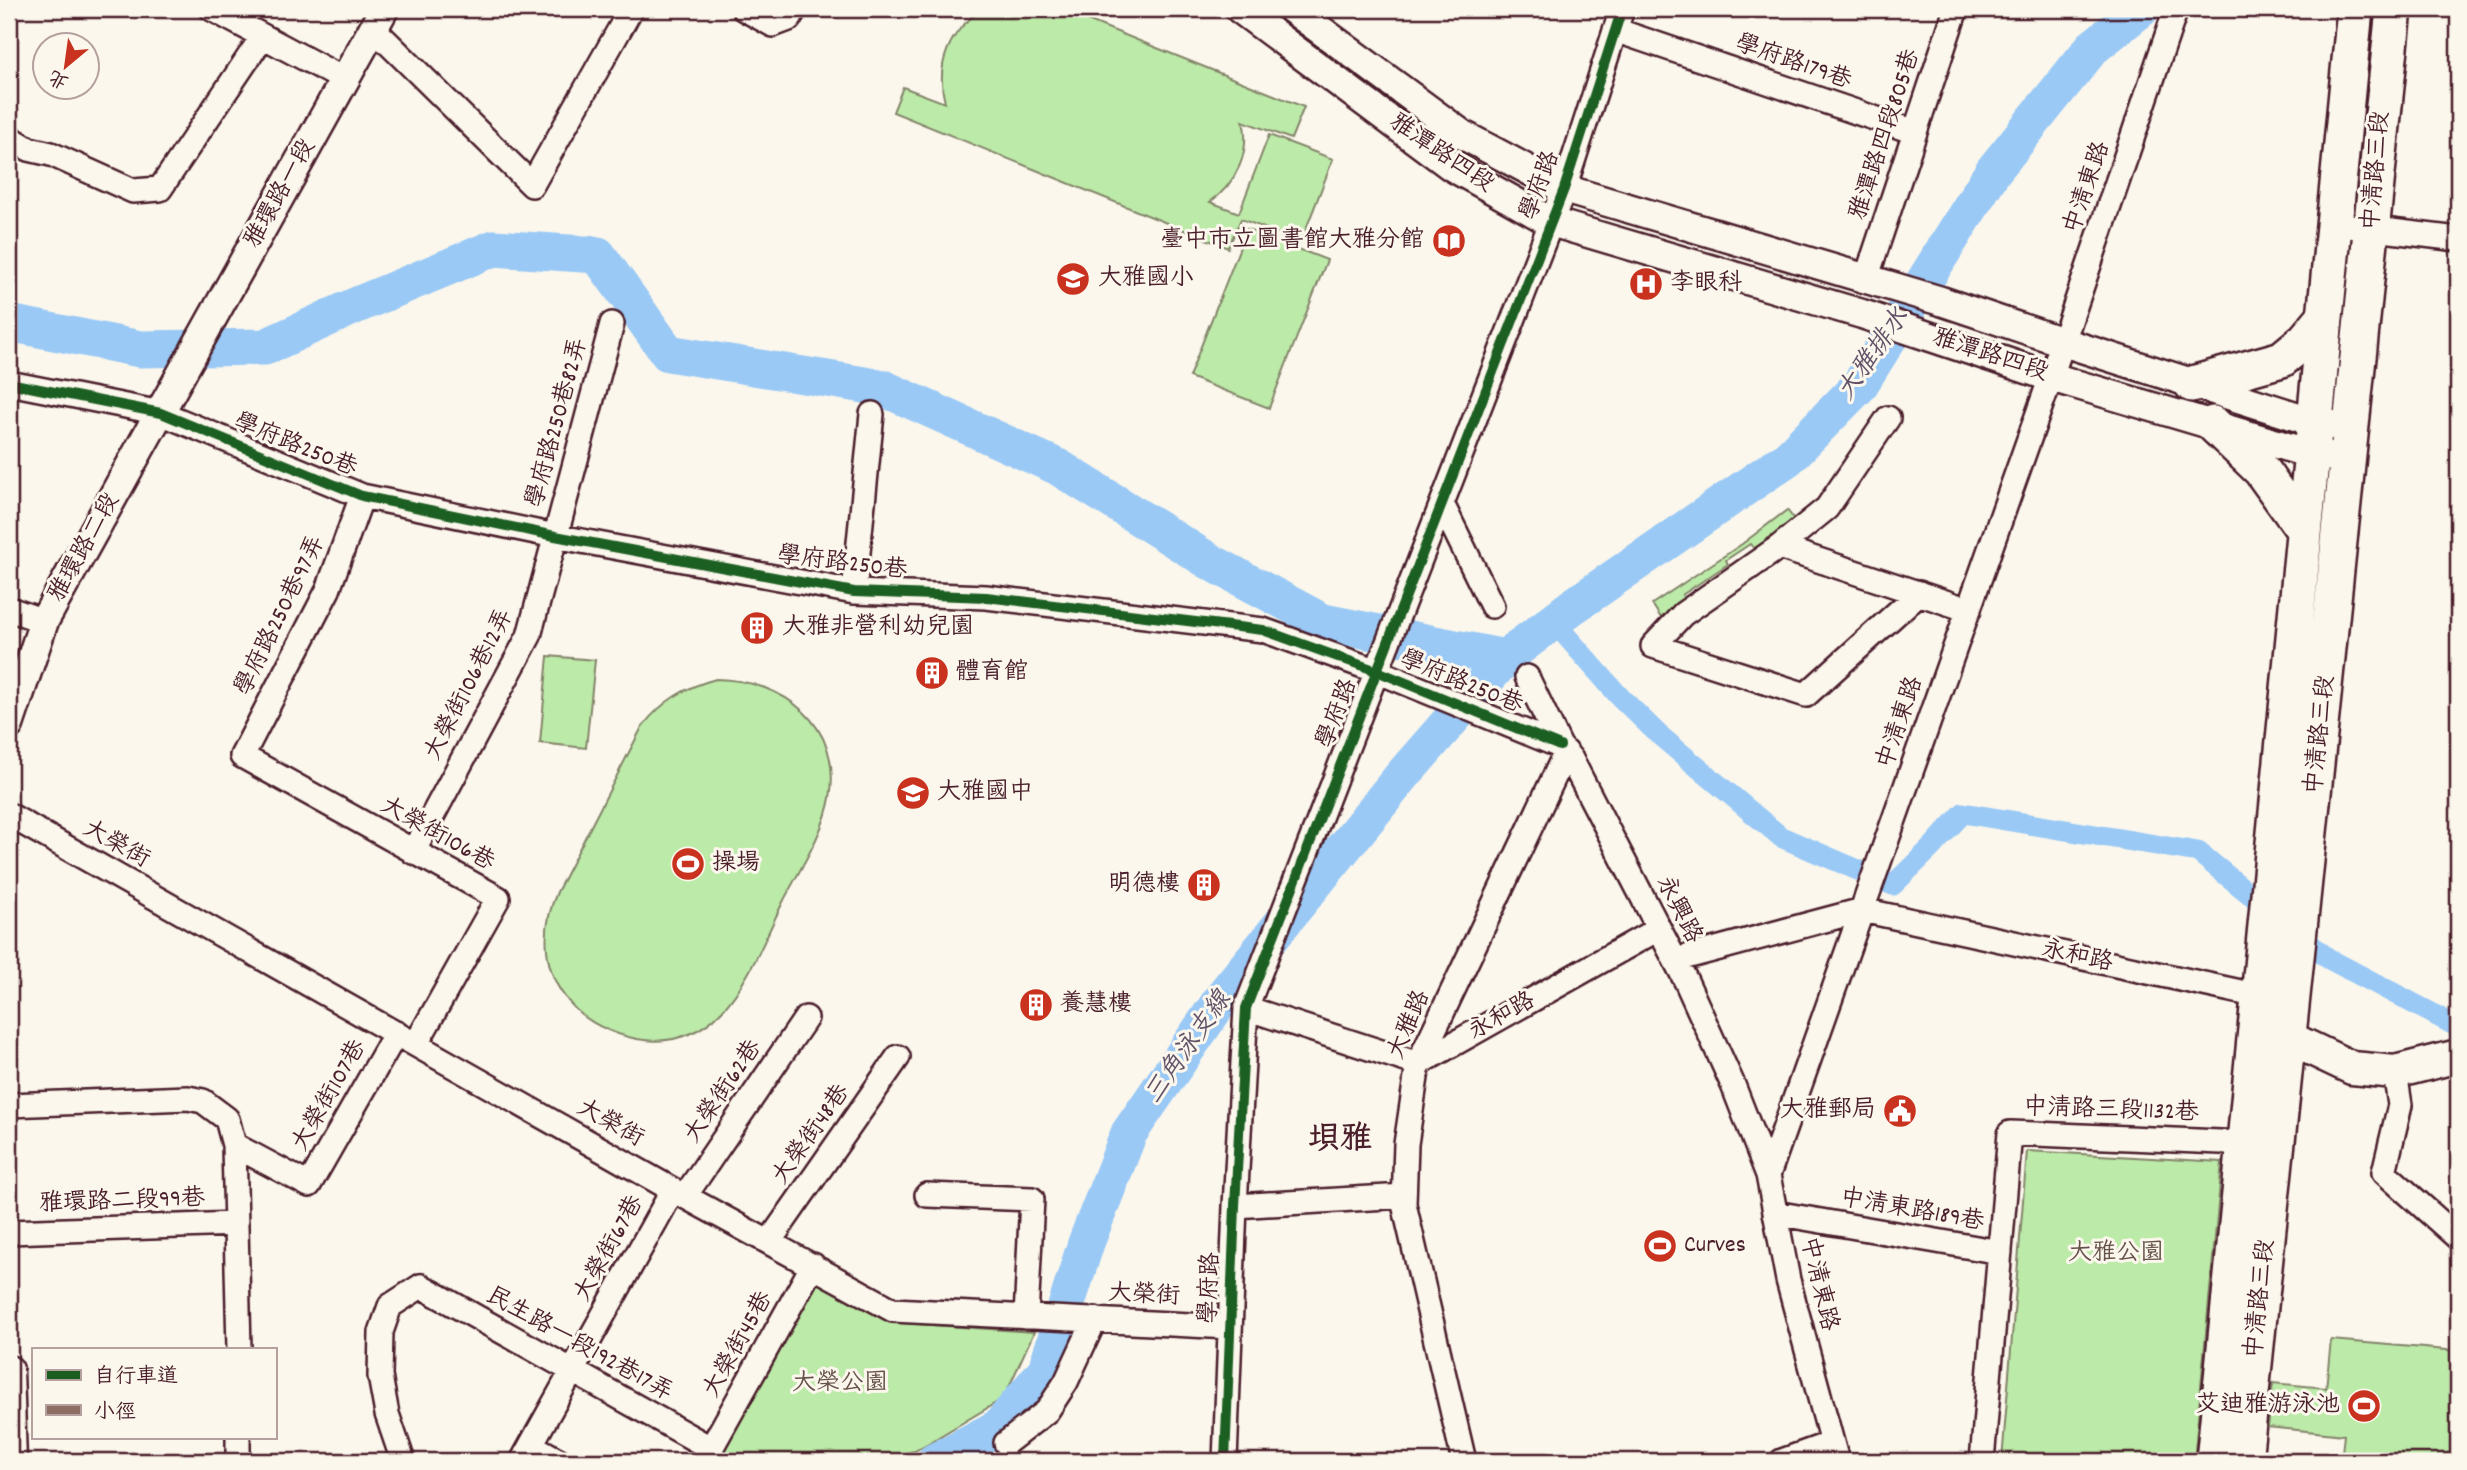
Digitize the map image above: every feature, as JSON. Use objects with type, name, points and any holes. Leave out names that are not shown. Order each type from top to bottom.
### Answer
[{"type":"main road","name":"中清路三段","points":[[2214,1461],[2354,9]]},
{"type":"main road","name":"中清路三段","points":[[2244,1461],[2395,9]]},
{"type":"main road","points":[[2192,384],[2282,359],[2305,340],[2325,316]]},
{"type":"main road","points":[[2213,424],[2261,470],[2304,530]]},
{"type":"main road","points":[[2259,996],[2289,1038],[2352,1068],[2395,1072],[2458,1056]]},
{"type":"street","points":[[212,9],[345,80]]},
{"type":"street","points":[[379,19],[532,185],[631,9]]},
{"type":"street","points":[[744,9],[773,25],[789,19],[795,9]]},
{"type":"street","name":"雅潭路四段","points":[[1240,9],[1451,166],[1551,222],[1862,314],[2051,377],[2213,424],[2351,444]]},
{"type":"street","name":"雅潭路四段","points":[[1292,9],[1463,135],[1564,189],[1941,301],[2192,384],[2313,438]]},
{"type":"street","name":"雅潭路四段805巷","points":[[1872,281],[1915,132],[1956,9]]},
{"type":"street","name":"中清東路","points":[[1834,1452],[1788,1280],[1768,1175],[2051,377],[2176,9]]},
{"type":"street","name":"雅環路一段","points":[[179,380],[379,19]]},
{"type":"street","name":"學府路","points":[[1225,1461],[1235,1206],[1247,1008],[1564,189],[1618,20]]},
{"type":"street","name":"學府路179巷","points":[[1618,20],[1915,132]]},
{"type":"street","points":[[9,137],[29,149],[51,154],[133,191],[160,189],[263,36]]},
{"type":"street","points":[[2333,224],[2458,239]]},
{"type":"street","name":"學府路250巷82弄","points":[[555,536],[612,324]]},
{"type":"street","name":"雅環路二段","points":[[9,725],[44,621],[179,380]]},
{"type":"street","name":"學府路250巷","points":[[9,383],[161,413],[362,496],[555,536],[854,592],[986,597],[1263,630],[1377,671],[1563,749]]},
{"type":"street","points":[[854,592],[873,414]]},
{"type":"street","points":[[1888,418],[1827,508],[1779,547],[1683,614],[1653,646],[1806,695],[1919,593]]},
{"type":"street","name":"學府路250巷97弄","points":[[242,756],[328,590],[362,496]]},
{"type":"street","points":[[1442,504],[1492,606]]},
{"type":"street","name":"大榮街106巷12弄","points":[[413,852],[529,636],[555,536]]},
{"type":"street","points":[[1779,547],[1969,610]]},
{"type":"street","points":[[9,609],[44,621]]},
{"type":"street","name":"永興路","points":[[1527,677],[1675,960],[1733,1085],[1768,1175]]},
{"type":"street","name":"大雅路","points":[[1464,1461],[1404,1204],[1405,1144],[1418,1063],[1563,749]]},
{"type":"street","name":"大榮街106巷","points":[[242,756],[498,898],[406,1039]]},
{"type":"street","name":"大榮街","points":[[9,815],[679,1193],[893,1310],[1230,1327]]},
{"type":"street","name":"永和路","points":[[1675,960],[1862,910],[2259,996]]},
{"type":"street","name":"永和路","points":[[1418,1063],[1658,929]]},
{"type":"street","points":[[1247,1008],[1418,1063]]},
{"type":"street","name":"大榮街62巷","points":[[679,1193],[806,1018]]},
{"type":"street","name":"大榮街107巷","points":[[234,1145],[309,1185],[406,1039]]},
{"type":"street","name":"大榮街48巷","points":[[769,1242],[898,1057]]},
{"type":"street","points":[[2395,1072],[2400,1105],[2384,1172],[2458,1238]]},
{"type":"street","points":[[9,1105],[188,1098],[203,1101],[228,1119],[234,1145],[239,1348]]},
{"type":"street","name":"中清路三段1132巷","points":[[2000,1252],[2010,1133],[2244,1143]]},
{"type":"street","name":"大榮街67巷","points":[[527,1453],[572,1371],[679,1193]]},
{"type":"street","points":[[927,1195],[1032,1199],[1032,1317]]},
{"type":"street","points":[[1235,1206],[1404,1196]]},
{"type":"street","name":"中清東路189巷","points":[[1775,1213],[2000,1252],[1982,1461]]},
{"type":"street","name":"雅環路二段99巷","points":[[9,1233],[236,1224]]},
{"type":"street","name":"大榮街45巷","points":[[708,1455],[813,1265]]},
{"type":"street","name":"民生路一段192巷17弄","points":[[403,1461],[387,1414],[382,1389],[380,1332],[390,1306],[421,1286],[572,1371],[708,1455]]},
{"type":"street","points":[[1006,1443],[1048,1411],[1066,1382],[1090,1319]]},
{"type":"street","points":[[9,1370],[12,1461]]},
{"type":"street","points":[[238,1438],[238,1461]]},
{"type":"street","points":[[1782,1461],[1834,1452]]},
{"type":"street","points":[[527,1453],[560,1461]]},
{"type":"green space","points":[[983,9],[1060,9],[1304,107],[1291,139],[1243,121],[1245,144],[1239,166],[1227,186],[1210,202],[1239,213],[1269,135],[1333,159],[1301,242],[1241,219],[1228,248],[893,112],[903,87],[945,103],[942,75],[948,50],[961,27]]},
{"type":"green space","points":[[1247,229],[1327,260],[1269,408],[1189,377]]},
{"type":"green space","points":[[1787,510],[1800,527],[1762,557],[1750,544],[1726,560],[1728,564],[1682,595],[1690,607],[1665,624],[1652,604],[1742,544]]},
{"type":"green space","points":[[548,656],[595,660],[586,748],[540,743]]},
{"type":"green space","points":[[716,679],[741,681],[764,688],[785,698],[803,712],[818,729],[827,749],[832,772],[830,798],[810,852],[746,978],[731,1000],[713,1019],[692,1033],[667,1040],[637,1039],[618,1034],[583,1016],[560,990],[549,963],[548,920],[557,892],[642,727],[675,696]]},
{"type":"green space","name":"大雅公園","points":[[2027,1151],[2222,1162],[2194,1461],[2002,1461]]},
{"type":"green space","name":"大榮公園","points":[[821,1283],[889,1322],[1034,1332],[1004,1398],[915,1451],[865,1461],[790,1457],[768,1461],[709,1461],[804,1289]]},
{"type":"green space","name":"艾迪雅游泳池","points":[[2331,1340],[2458,1351],[2458,1423],[2454,1461],[2341,1461],[2344,1435],[2268,1427],[2273,1383],[2326,1388]]},
{"type":"waterway","name":"三角泳支線","points":[[935,1461],[999,1427],[1046,1370],[1086,1243],[1129,1133],[1227,991],[1402,776],[1505,658],[1572,607],[1788,458],[1859,386],[1993,171],[2092,48],[2141,9]]},
{"type":"waterway","points":[[9,323],[140,349],[265,347],[494,248],[598,255],[668,353],[883,388],[1058,467],[1209,561],[1323,622],[1505,658]]},
{"type":"waterway","points":[[1553,621],[1620,697],[1658,734],[1781,837],[1893,885],[1963,813],[2198,852],[2273,913]]},
{"type":"waterway","points":[[2310,944],[2329,959],[2458,1027]]},
{"type":"cycle path","points":[[1225,1461],[1246,1008],[1564,189],[1622,9]]},
{"type":"cycle path","points":[[9,383],[161,413],[362,496],[555,536],[854,592],[986,597],[1263,630],[1377,671],[1560,746]]},
{"type":"place","name":"臺中市立圖書館大雅分館","points":[[1449,241]]},
{"type":"place","name":"大雅國小","points":[[1073,279]]},
{"type":"place","name":"李眼科","points":[[1646,284]]},
{"type":"place","name":"大雅非營利幼兒園","points":[[757,628]]},
{"type":"place","name":"體育館","points":[[932,673]]},
{"type":"place","name":"大雅國中","points":[[913,793]]},
{"type":"place","name":"操場","points":[[688,864]]},
{"type":"place","name":"明德樓","points":[[1204,885]]},
{"type":"place","name":"養慧樓","points":[[1036,1005]]},
{"type":"place","name":"大雅郵局","points":[[1900,1111]]},
{"type":"place","name":"Curves","points":[[1660,1246]]},
{"type":"place","name":"艾迪雅游泳池","points":[[2364,1406]]},
{"type":"district","name":"垻雅","points":[[1340,1142]]},
{"type":"water label","name":"大雅排水","points":[[1874,355]]}]
